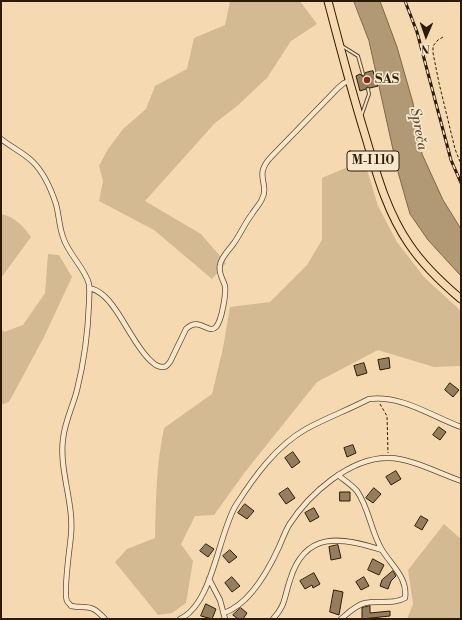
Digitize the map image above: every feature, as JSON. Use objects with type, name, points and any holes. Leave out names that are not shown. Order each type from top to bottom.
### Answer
[{"type":"main road","name":"M-I 110","points":[[328,1],[349,81],[380,186],[394,218],[409,244],[446,286],[461,299]]},
{"type":"street","points":[[89,288],[99,292],[107,299],[143,352],[158,367],[167,366],[186,329],[191,325],[196,324],[209,329],[214,329],[218,325],[225,295],[225,286],[219,266],[221,260],[242,232],[251,215],[263,198],[263,168],[271,157],[338,88],[349,81]]},
{"type":"street","points":[[1,139],[33,162],[44,176],[56,205],[62,236],[86,279],[89,288],[89,312],[82,362],[77,390],[65,424],[63,439],[63,465],[70,499],[71,526],[66,594],[67,601],[71,606],[89,606],[98,611],[105,619]]},
{"type":"street","points":[[180,619],[190,614],[209,580],[225,531],[236,506],[260,472],[276,453],[285,444],[305,430],[369,399],[376,398],[398,401],[461,427]]},
{"type":"street","points":[[209,580],[220,600],[224,616],[236,608],[262,579],[270,566],[289,526],[304,505],[318,491],[338,475],[363,462],[389,458],[405,460],[461,481]]},
{"type":"street","points":[[338,475],[356,490],[363,500],[372,528],[382,550],[404,581],[406,593],[405,598],[399,601],[364,603],[353,609],[342,619]]},
{"type":"street","points":[[273,619],[283,608],[289,583],[300,556],[310,548],[320,543],[329,541],[352,542],[382,550]]},
{"type":"lane","points":[[339,44],[358,56],[363,74]]},
{"type":"lane","points":[[360,118],[369,94],[368,89]]},
{"type":"path","points":[[443,37],[433,46],[433,52],[439,84],[455,149],[461,164]]},
{"type":"path","points":[[376,398],[387,416],[389,458]]},
{"type":"shaded area","points":[[230,1],[300,1],[317,24],[291,41],[267,78],[236,107],[215,123],[145,201],[201,234],[226,263],[212,279],[154,230],[99,201],[103,181],[99,166],[108,149],[123,129],[146,109],[155,86],[187,69],[194,38],[225,25]]},
{"type":"shaded area","points":[[354,1],[380,1],[397,47],[413,103],[422,154],[443,200],[461,229],[461,276],[428,240],[410,214],[398,172],[369,41]]},
{"type":"shaded area","points":[[364,160],[378,206],[397,242],[424,277],[461,311],[461,366],[434,367],[378,350],[317,382],[245,472],[214,515],[195,516],[181,544],[193,561],[186,603],[172,613],[158,615],[115,562],[127,549],[155,538],[158,469],[164,428],[212,394],[223,348],[230,307],[270,302],[307,265],[322,240],[322,178]]},
{"type":"shaded area","points":[[1,214],[6,215],[18,222],[31,237],[1,278]]},
{"type":"shaded area","points":[[48,254],[59,255],[72,277],[44,337],[9,402],[1,405],[1,328],[4,332],[23,325],[45,293]]},
{"type":"shaded area","points":[[444,524],[461,539],[461,616],[459,619],[407,619],[413,604],[408,570]]},
{"type":"building","points":[[373,71],[378,86],[370,88],[367,87],[366,89],[360,91],[356,76],[360,74],[364,76],[365,73]]},
{"type":"building","points":[[389,358],[390,368],[380,370],[378,360]]},
{"type":"building","points":[[364,363],[367,373],[357,376],[354,366]]},
{"type":"building","points":[[450,383],[459,390],[453,397],[445,390]]},
{"type":"building","points":[[439,427],[446,432],[440,440],[433,435]]},
{"type":"building","points":[[353,445],[356,453],[347,457],[344,448]]},
{"type":"building","points":[[293,452],[300,462],[292,468],[285,458]]},
{"type":"building","points":[[396,471],[401,479],[391,485],[386,477]]},
{"type":"building","points":[[288,488],[295,498],[286,504],[279,494]]},
{"type":"building","points":[[374,488],[381,494],[373,503],[366,498]]},
{"type":"building","points":[[340,492],[350,492],[350,501],[340,501]]},
{"type":"building","points":[[245,504],[254,511],[247,519],[238,513]]},
{"type":"building","points":[[314,508],[319,517],[310,522],[305,513]]},
{"type":"building","points":[[421,516],[428,520],[422,530],[415,526]]},
{"type":"building","points":[[206,544],[214,549],[208,557],[200,551]]},
{"type":"building","points":[[338,545],[341,558],[331,560],[329,547]]},
{"type":"building","points":[[230,550],[237,557],[229,563],[223,556]]},
{"type":"building","points":[[373,559],[384,565],[379,575],[368,570]]},
{"type":"building","points":[[393,571],[396,576],[391,581],[388,589],[380,586],[382,580]]},
{"type":"building","points":[[314,573],[320,584],[313,588],[312,585],[305,589],[300,581]]},
{"type":"building","points":[[232,577],[240,586],[232,592],[225,583]]},
{"type":"building","points":[[364,577],[369,586],[361,590],[356,582]]},
{"type":"building","points":[[334,590],[343,592],[339,615],[330,612]]},
{"type":"building","points":[[206,604],[216,609],[212,619],[201,616]]},
{"type":"building","points":[[370,606],[370,613],[390,611],[390,616],[362,619],[362,608]]},
{"type":"building","points":[[241,608],[247,613],[243,619],[238,619],[233,615]]},
{"type":"railway","points":[[405,1],[417,32],[451,160],[461,183]]},
{"type":"place","name":"SAS","points":[[367,80]]},
{"type":"water label","name":"Spreča","points":[[418,129]]}]
